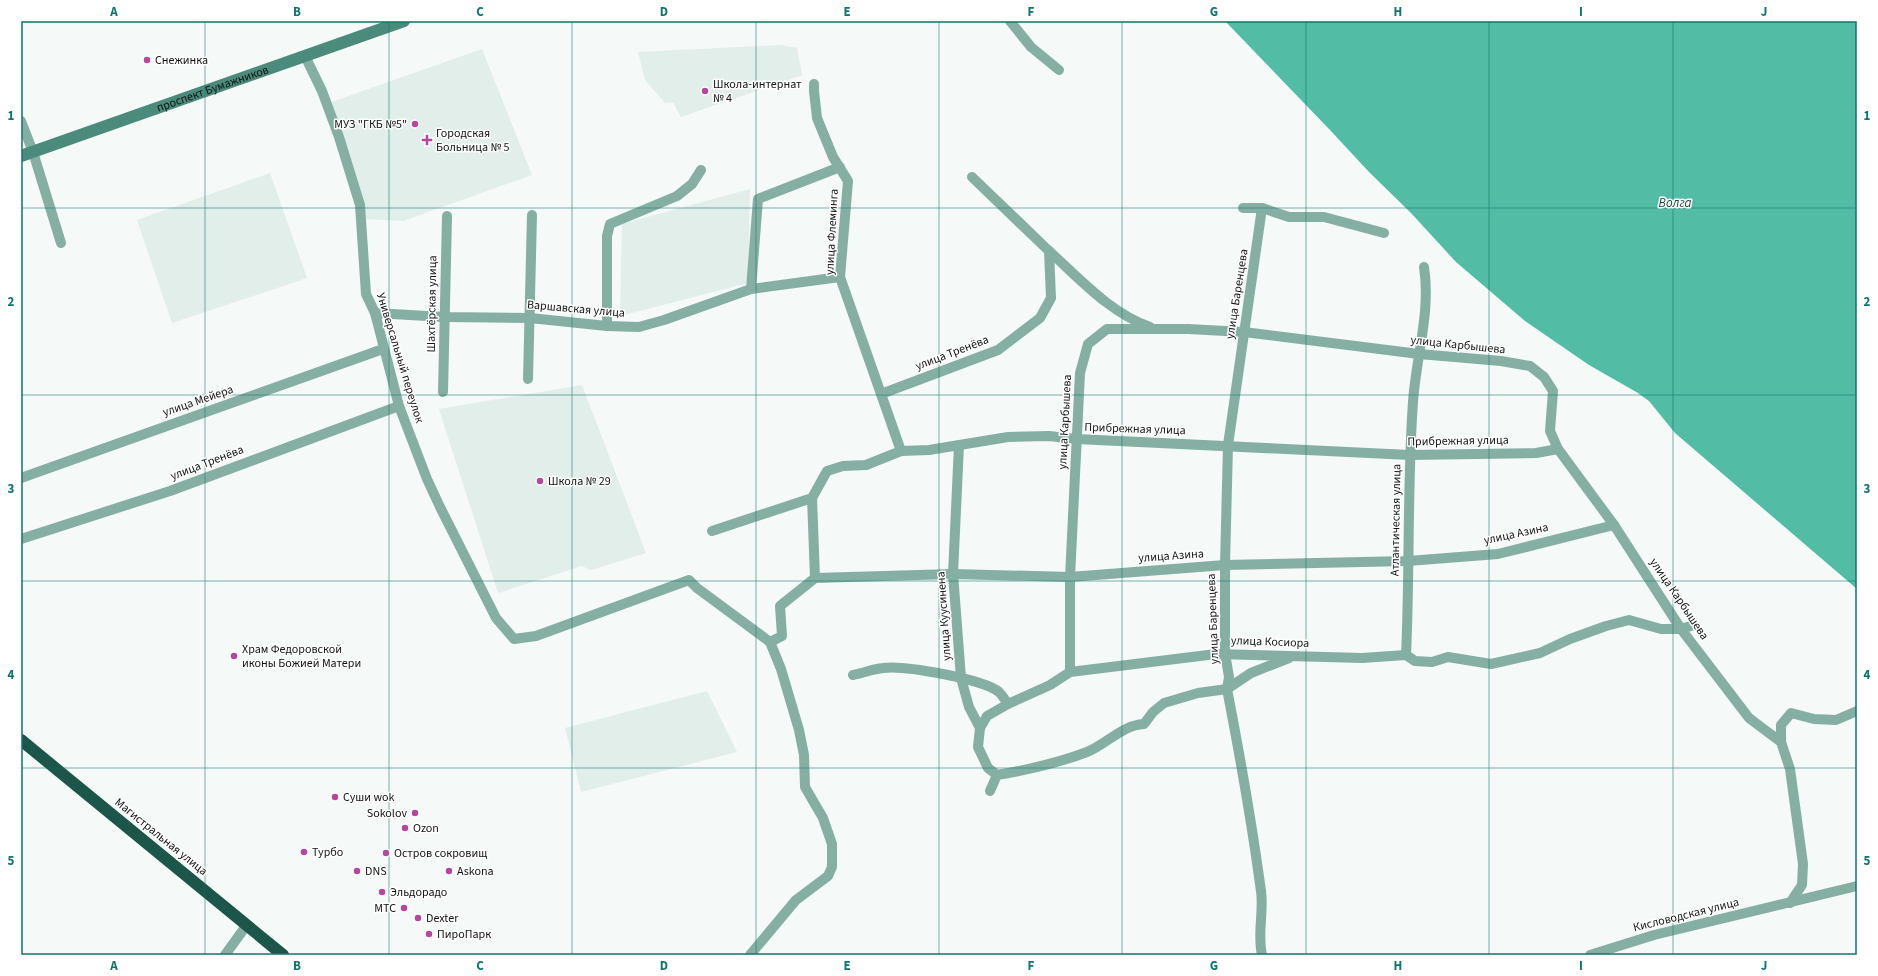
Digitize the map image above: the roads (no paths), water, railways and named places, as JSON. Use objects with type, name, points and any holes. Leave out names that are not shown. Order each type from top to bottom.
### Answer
[{"type":"highway","name":"Магистральная улица","points":[[21,740],[283,955]]},
{"type":"street","name":"проспект Бумажников","points":[[21,156],[404,21]]},
{"type":"street","points":[[1010,21],[1031,48],[1059,70]]},
{"type":"street","name":"Универсальный переулок","points":[[305,56],[322,91],[339,137],[360,205],[366,294],[375,313],[383,349],[399,406],[427,479],[496,618],[514,639],[536,636],[579,622],[689,580],[697,588],[770,642]]},
{"type":"street","name":"улица Флеминга","points":[[814,84],[817,118],[834,157],[848,181],[840,276],[901,452]]},
{"type":"street","points":[[21,121],[33,152],[61,243]]},
{"type":"street","points":[[751,289],[758,199],[840,166]]},
{"type":"street","points":[[607,326],[607,236],[610,224],[677,196],[692,184],[701,170]]},
{"type":"street","points":[[972,177],[1049,251],[1118,311],[1137,323],[1155,330]]},
{"type":"street","points":[[1243,208],[1262,208],[1289,217],[1324,217],[1384,232]]},
{"type":"street","name":"улица Баренцева","points":[[1262,208],[1248,316],[1244,332],[1228,445],[1225,565],[1225,653],[1229,677],[1227,689],[1254,839],[1263,904],[1260,924],[1260,945],[1262,955]]},
{"type":"street","points":[[528,379],[532,215]]},
{"type":"street","name":"Шахтёрская улица","points":[[443,392],[447,216]]},
{"type":"street","name":"улица Тренёва","points":[[881,394],[998,350],[1040,318],[1051,298],[1049,251]]},
{"type":"street","name":"Атлантическая улица","points":[[1406,655],[1410,455],[1413,401],[1422,342],[1426,283],[1424,267]]},
{"type":"street","name":"Варшавская улица","points":[[375,313],[530,318],[607,326],[639,327],[664,320],[751,289],[840,276]]},
{"type":"street","name":"улица Карбышева","points":[[1070,672],[1070,577],[1078,439],[1080,373],[1088,344],[1107,329],[1188,329],[1244,332],[1419,354],[1500,361],[1530,366],[1544,377],[1553,390],[1550,431],[1558,449],[1614,525],[1681,629],[1749,718],[1781,742]]},
{"type":"street","name":"улица Мейера","points":[[21,478],[383,349]]},
{"type":"street","name":"улица Тренёва","points":[[21,539],[170,491],[399,406]]},
{"type":"street","name":"Прибрежная улица","points":[[812,498],[827,471],[843,466],[866,464],[901,452],[929,450],[1008,437],[1049,436],[1078,439],[1228,445],[1410,455],[1536,453],[1558,449]]},
{"type":"street","name":"улица Куусинена","points":[[959,445],[954,574],[961,678],[969,707],[980,728]]},
{"type":"street","points":[[712,531],[812,498],[816,578],[780,606],[782,636],[770,642],[781,669],[799,730],[804,755],[805,787],[823,818],[832,844],[832,867],[828,876],[796,900],[750,955]]},
{"type":"street","name":"улица Азина","points":[[816,578],[954,574],[1070,577],[1225,565],[1408,561],[1498,554],[1614,525]]},
{"type":"street","name":"улица Косиора","points":[[980,728],[987,716],[1008,704],[1050,685],[1070,672],[1225,653],[1362,658],[1406,655],[1415,661],[1432,662],[1448,658],[1491,664],[1540,652],[1606,626],[1629,620],[1661,629],[1681,629],[1694,625]]},
{"type":"street","points":[[980,728],[978,747],[988,768],[997,775],[1032,769],[1087,752],[1109,740],[1126,727],[1144,724],[1153,712],[1164,703],[1198,693],[1227,689],[1251,673],[1282,660],[1298,656]]},
{"type":"street","points":[[853,675],[883,668],[907,668],[961,678],[998,692],[1008,704]]},
{"type":"street","points":[[1790,903],[1802,885],[1803,864],[1790,769],[1781,742],[1781,725],[1791,713],[1814,719],[1836,720],[1857,711]]},
{"type":"street","points":[[990,791],[997,775]]},
{"type":"street","name":"Кисловодская улица","points":[[1590,955],[1654,935],[1857,886]]},
{"type":"street","points":[[225,955],[246,926]]},
{"type":"water","name":"Волга","points":[[1225,21],[1857,21],[1857,589],[1675,433],[1649,401],[1638,393],[1589,365],[1525,321],[1456,262],[1411,213],[1369,172]]},
{"type":"place","name":"Снежинка","points":[[147,60]]},
{"type":"place","name":"Школа-интернат № 4","points":[[705,91]]},
{"type":"place","name":"МУЗ \"ГКБ №5\"","points":[[415,124]]},
{"type":"place","name":"Городская Больница № 5","points":[[427,140]]},
{"type":"place","name":"Школа № 29","points":[[540,481]]},
{"type":"place","name":"Храм Федоровской иконы Божией Матери","points":[[234,656]]},
{"type":"place","name":"Суши wok","points":[[335,797]]},
{"type":"place","name":"Sokolov","points":[[415,813]]},
{"type":"place","name":"Ozon","points":[[405,828]]},
{"type":"place","name":"Турбо","points":[[304,852]]},
{"type":"place","name":"Остров сокровищ","points":[[386,853]]},
{"type":"place","name":"DNS","points":[[357,871]]},
{"type":"place","name":"Askona","points":[[449,871]]},
{"type":"place","name":"Эльдорадо","points":[[382,892]]},
{"type":"place","name":"МТС","points":[[404,908]]},
{"type":"place","name":"Dexter","points":[[418,918]]},
{"type":"place","name":"ПироПарк","points":[[429,934]]}]
